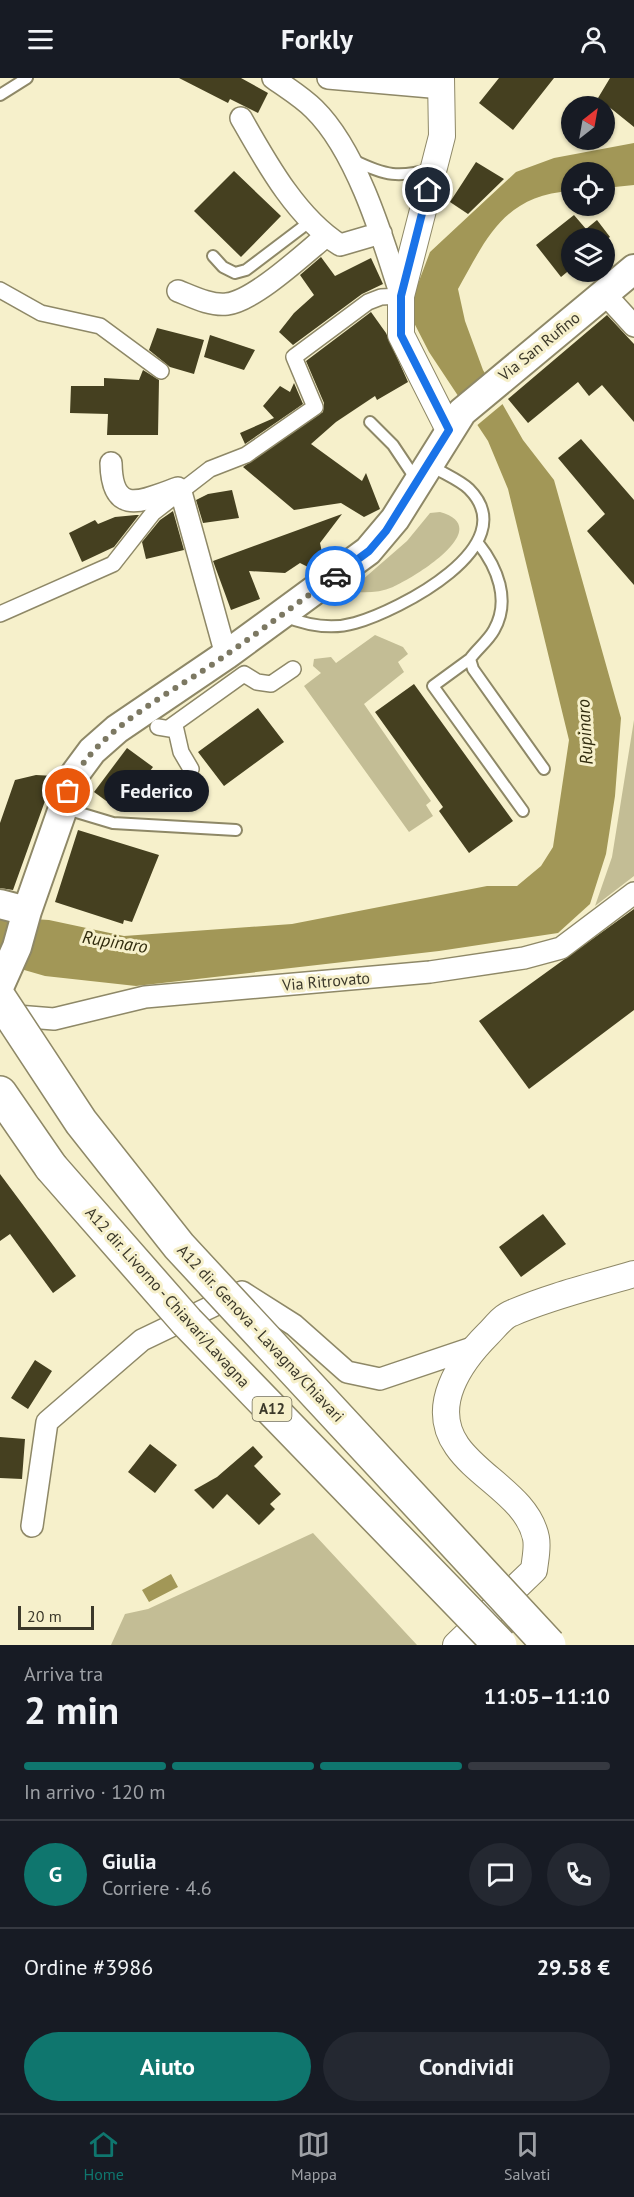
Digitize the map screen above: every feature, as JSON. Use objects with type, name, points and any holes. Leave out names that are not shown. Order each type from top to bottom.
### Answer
[{"type":"highway","name":"A12 dir. Genova - Lavagna/Chiavari","points":[[2,987],[81,1122],[179,1246],[549,1645]]},
{"type":"highway","name":"A12 dir. Livorno - Chiavari/Lavagna","points":[[0,1093],[51,1167],[187,1322],[500,1645]]},
{"type":"main road","name":"Via San Rufino","points":[[2,987],[62,808],[75,774],[92,751],[117,729],[226,655],[369,551],[386,531],[455,421],[493,384],[634,269]]},
{"type":"main road","points":[[0,904],[27,911]]},
{"type":"street","points":[[273,78],[314,109],[348,158],[381,233],[401,296]]},
{"type":"street","points":[[328,78],[441,83],[442,136],[401,296],[401,335],[455,421]]},
{"type":"street","points":[[241,118],[272,173],[326,236],[340,245],[381,233]]},
{"type":"street","points":[[178,291],[210,303],[227,304],[243,299],[297,262],[326,236]]},
{"type":"street","points":[[0,290],[41,313],[100,326],[161,371]]},
{"type":"street","points":[[604,293],[634,327]]},
{"type":"street","points":[[0,614],[113,564],[153,513],[210,470],[246,455],[315,407],[294,357],[368,302],[381,297],[401,296]]},
{"type":"street","points":[[111,463],[112,485],[122,498],[139,502],[178,488],[181,492],[226,655]]},
{"type":"street","points":[[191,769],[181,752],[176,730],[164,727],[244,674],[257,682],[271,684],[293,669]]},
{"type":"street","name":"Via Ritrovato","points":[[0,1015],[54,1019],[145,997],[430,972],[524,958],[561,948],[634,893]]},
{"type":"street","points":[[456,1645],[534,1570],[536,1539],[527,1515],[465,1457],[455,1443],[447,1420],[447,1395],[456,1372],[475,1347],[509,1313],[634,1274]]},
{"type":"street","points":[[32,1526],[47,1422],[142,1340],[242,1292],[294,1325],[347,1372],[380,1379],[475,1347]]},
{"type":"lane","points":[[0,95],[27,78]]},
{"type":"lane","points":[[348,158],[380,173],[396,176],[434,169]]},
{"type":"lane","points":[[213,256],[223,267],[235,273],[246,270],[312,220]]},
{"type":"lane","points":[[280,615],[303,623],[330,627],[354,624],[406,603],[438,582],[478,543],[484,524],[480,507],[470,489],[423,473],[370,422]]},
{"type":"lane","points":[[478,543],[493,562],[501,594],[500,613],[494,631],[470,659],[433,686],[523,811]]},
{"type":"lane","points":[[470,659],[473,669],[544,769]]},
{"type":"lane","points":[[62,808],[112,823],[236,830]]},
{"type":"shaded area","points":[[440,512],[455,519],[459,529],[455,541],[445,552],[431,564],[393,587],[375,592],[356,592],[361,581],[407,541],[430,513]]},
{"type":"shaded area","points":[[375,635],[403,647],[408,654],[398,662],[404,672],[364,704],[431,801],[426,805],[433,816],[409,832],[304,686],[321,673],[313,666],[314,659],[331,657],[336,663]]},
{"type":"shaded area","points":[[634,720],[634,876],[595,906],[612,857]]},
{"type":"shaded area","points":[[313,1533],[417,1645],[111,1645],[125,1614],[148,1609]]},
{"type":"water","name":"Rupinaro","points":[[634,143],[634,185],[615,187],[615,162],[561,162],[561,192],[548,194],[530,201],[514,210],[501,222],[489,236],[458,289],[465,321],[483,370],[523,440],[554,480],[621,718],[615,796],[606,854],[590,904],[558,933],[439,951],[136,986],[45,976],[0,963],[0,917],[49,920],[124,936],[292,924],[487,886],[517,886],[541,866],[553,847],[569,740],[508,489],[488,441],[429,352],[410,315],[413,297],[430,252],[516,172],[554,158],[597,150],[615,150],[615,147]]},
{"type":"water","points":[[171,1574],[178,1587],[149,1602],[142,1590]]},
{"type":"pier","points":[[497,389],[505,402],[475,427],[461,405]]},
{"type":"building","points":[[179,78],[241,78],[268,93],[258,113],[230,99],[228,103]]},
{"type":"building","points":[[499,78],[554,78],[513,130],[479,103]]},
{"type":"building","points":[[610,78],[634,78],[634,127],[615,112],[615,96],[599,96]]},
{"type":"building","points":[[476,162],[504,179],[468,214],[450,202]]},
{"type":"building","points":[[234,171],[281,216],[241,257],[194,211]]},
{"type":"building","points":[[573,216],[585,228],[561,228],[561,277],[536,245]]},
{"type":"building","points":[[597,220],[603,228],[587,228]]},
{"type":"building","points":[[321,257],[335,276],[371,258],[383,284],[362,294],[293,345],[279,332],[294,313],[314,295],[300,275]]},
{"type":"building","points":[[371,312],[386,333],[408,382],[377,400],[375,396],[336,422],[311,444],[362,481],[366,473],[380,509],[364,517],[341,503],[294,510],[243,467],[323,412],[324,403],[306,361]]},
{"type":"building","points":[[607,315],[634,344],[634,422],[602,385],[589,396],[578,382],[528,423],[508,399]]},
{"type":"building","points":[[157,328],[204,340],[194,374],[170,367],[149,350]]},
{"type":"building","points":[[210,335],[255,350],[244,370],[204,357]]},
{"type":"building","points":[[143,370],[159,380],[158,435],[107,435],[108,414],[70,413],[71,386],[104,386],[104,378],[139,380]]},
{"type":"building","points":[[294,383],[303,404],[245,444],[240,433],[274,418],[263,406],[280,386],[290,392]]},
{"type":"building","points":[[581,439],[634,500],[634,585],[587,531],[605,514],[558,458]]},
{"type":"building","points":[[232,490],[239,518],[203,523],[196,500],[208,494]]},
{"type":"building","points":[[173,511],[184,550],[146,559],[142,542],[160,520]]},
{"type":"building","points":[[342,514],[320,543],[323,557],[320,565],[308,567],[300,563],[285,573],[249,571],[260,599],[231,610],[213,561]]},
{"type":"building","points":[[139,515],[114,547],[82,562],[69,533],[95,520],[98,524],[115,517]]},
{"type":"building","points":[[414,684],[513,821],[469,853],[439,811],[443,807],[375,712]]},
{"type":"building","points":[[258,708],[284,742],[224,786],[198,752]]},
{"type":"building","points":[[127,748],[153,767],[120,811],[94,792]]},
{"type":"building","points":[[36,775],[54,776],[13,890],[0,888],[0,823],[15,780]]},
{"type":"building","points":[[78,830],[159,855],[132,922],[124,920],[123,924],[55,902]]},
{"type":"building","points":[[634,909],[634,1010],[529,1089],[479,1021]]},
{"type":"building","points":[[0,1174],[76,1276],[53,1293],[10,1234],[0,1241]]},
{"type":"building","points":[[543,1214],[566,1244],[521,1277],[499,1247]]},
{"type":"building","points":[[35,1360],[52,1371],[28,1409],[11,1398]]},
{"type":"building","points":[[0,1437],[25,1439],[22,1479],[0,1478]]},
{"type":"building","points":[[150,1444],[177,1465],[155,1493],[128,1472]]},
{"type":"building","points":[[253,1446],[263,1457],[254,1466],[281,1494],[270,1504],[275,1509],[259,1525],[227,1494],[213,1509],[194,1490],[217,1477]]},
{"type":"way so far","points":[[68,791],[75,774],[92,751],[117,729],[226,655],[335,576]]},
{"type":"place","name":"Federico","points":[[68,791]]},
{"type":"route","points":[[335,576],[369,551],[386,531],[449,430],[401,335],[401,296],[428,190]]}]
